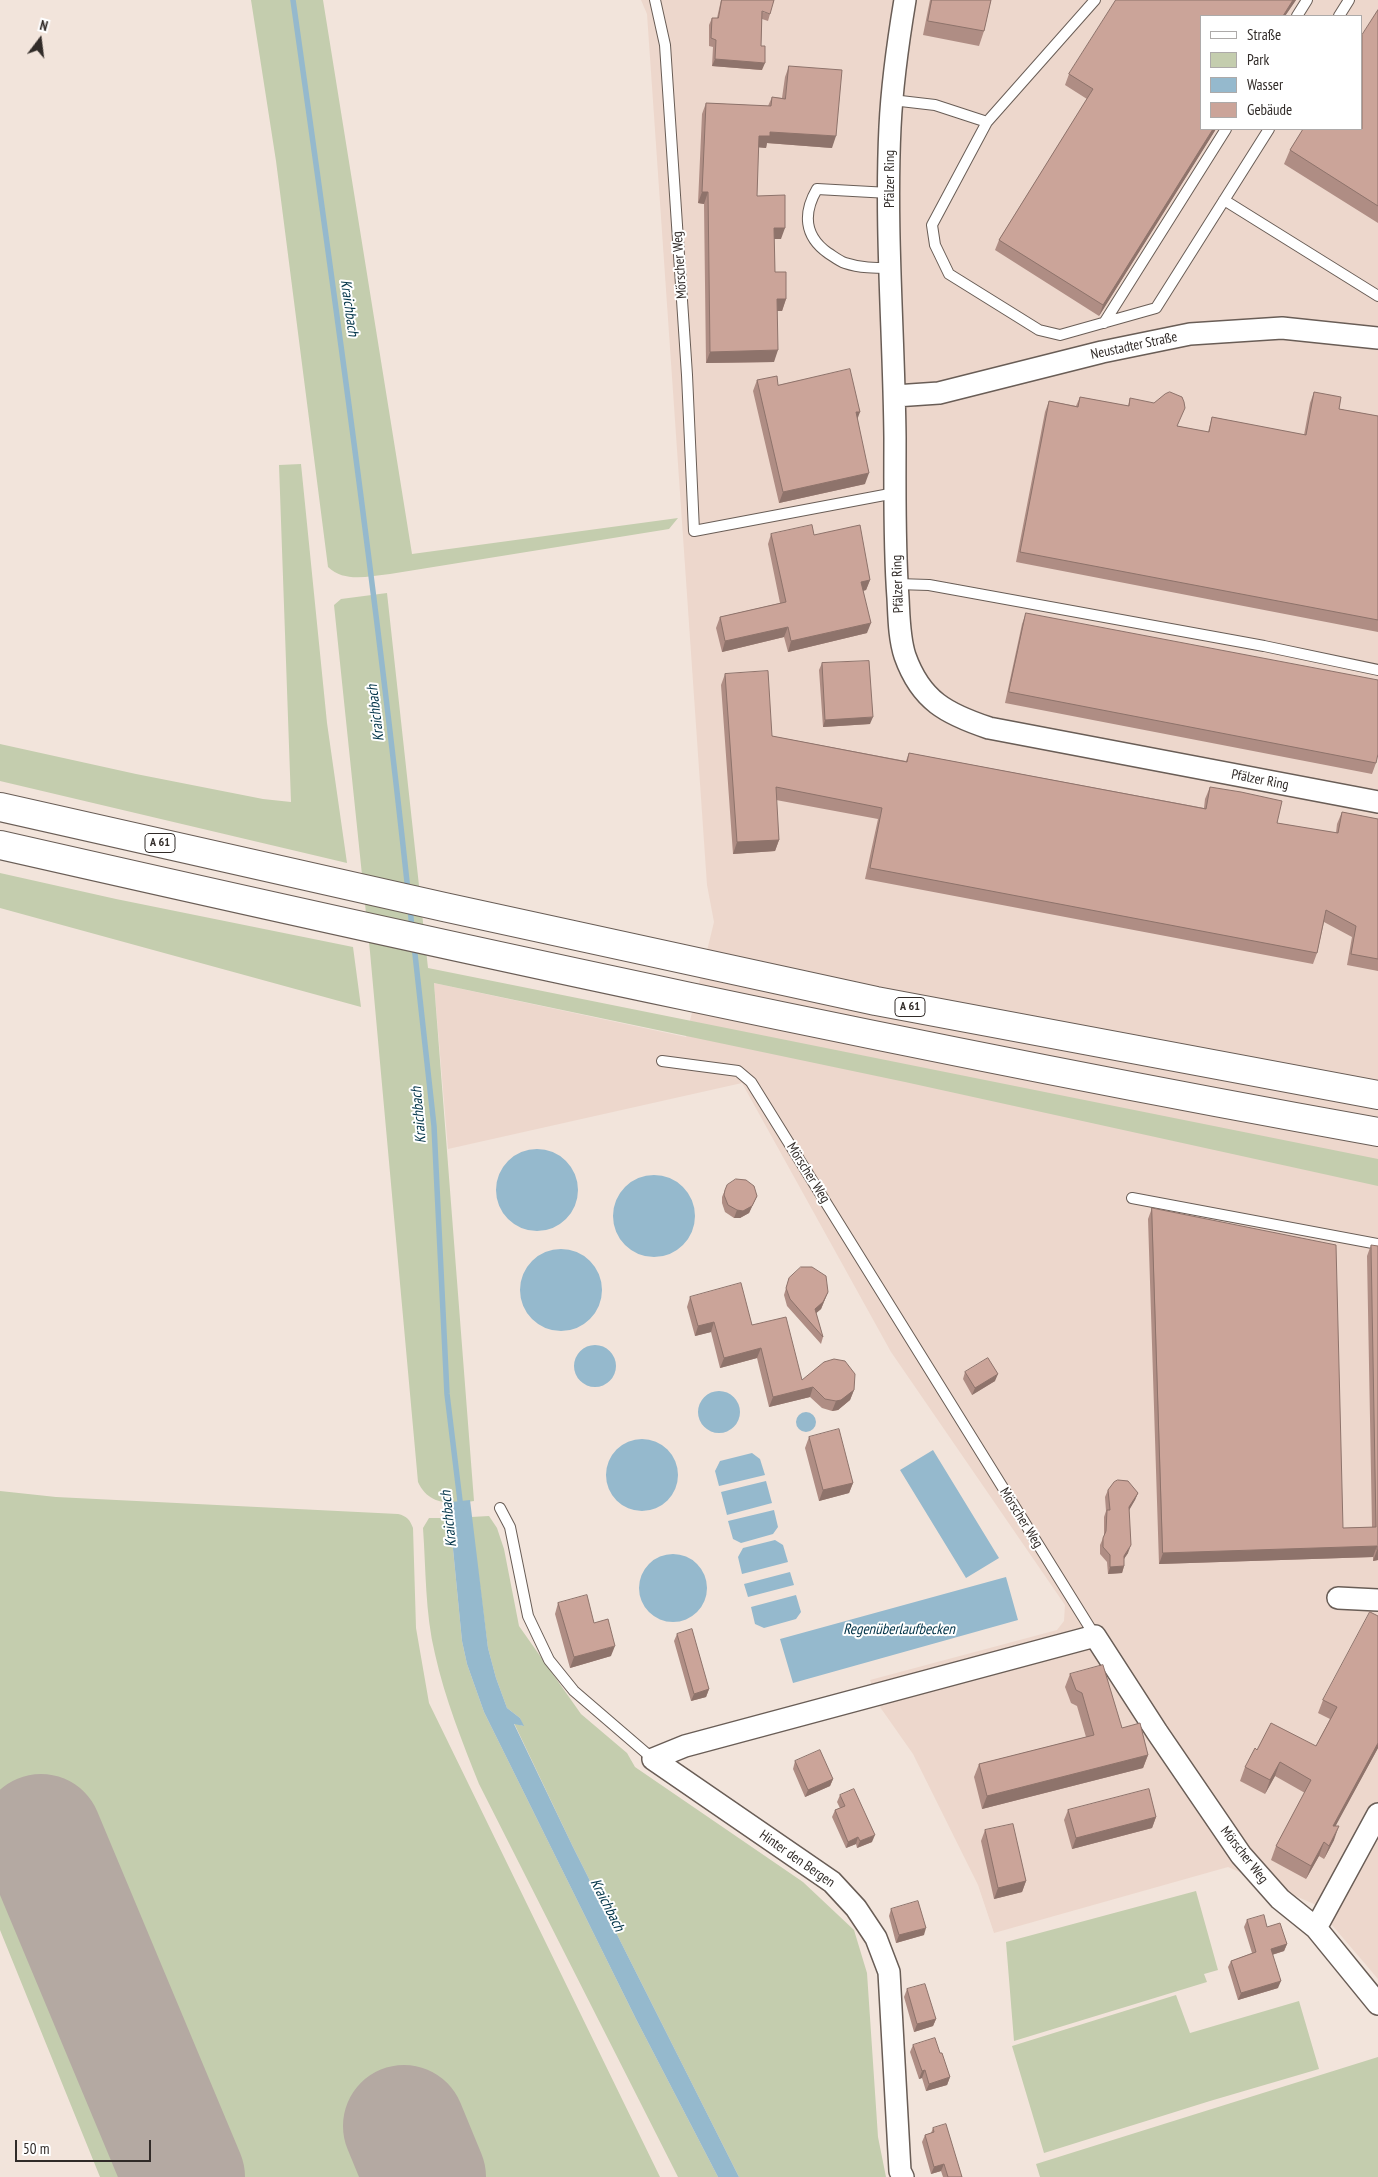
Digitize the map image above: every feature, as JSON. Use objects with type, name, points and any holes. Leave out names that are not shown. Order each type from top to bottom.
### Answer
[{"type":"highway","name":"A 61","points":[[0,807],[321,880],[876,1001],[1378,1095]]},
{"type":"highway","points":[[0,845],[325,919],[880,1038],[1378,1132]]},
{"type":"street","name":"Pfälzer Ring","points":[[905,0],[892,100],[889,193],[899,622],[905,655],[917,679],[937,705],[957,717],[989,728],[1378,802]]},
{"type":"street","name":"Neustadter Straße","points":[[895,396],[939,393],[1102,352],[1190,334],[1282,328],[1378,338]]},
{"type":"street","points":[[1338,1598],[1378,1600]]},
{"type":"street","points":[[653,1759],[686,1746],[1095,1636]]},
{"type":"street","name":"Mörscher Weg","points":[[1095,1636],[1157,1732],[1241,1855],[1280,1899],[1316,1928],[1378,2004]]},
{"type":"street","name":"Hinter den Bergen","points":[[653,1759],[832,1882],[856,1908],[876,1938],[889,1972],[900,2170],[903,2177]]},
{"type":"street","points":[[1316,1928],[1378,1814]]},
{"type":"lane","name":"Mörscher Weg","points":[[655,0],[665,45],[687,375],[694,531],[895,493]]},
{"type":"lane","points":[[1095,0],[986,122],[932,226],[935,245],[949,274],[1039,330],[1060,335],[1156,308],[1267,130]]},
{"type":"lane","points":[[1298,15],[1307,0]]},
{"type":"lane","points":[[1340,15],[1349,0]]},
{"type":"lane","points":[[892,100],[935,105],[986,122]]},
{"type":"lane","points":[[1104,323],[1225,130]]},
{"type":"lane","points":[[889,193],[817,189],[808,204],[808,231],[822,248],[842,262],[866,268],[891,268]]},
{"type":"lane","points":[[1224,200],[1378,296]]},
{"type":"lane","points":[[897,584],[929,584],[1264,646],[1378,670]]},
{"type":"lane","name":"Mörscher Weg","points":[[662,1062],[738,1072],[752,1082],[1095,1636]]},
{"type":"lane","points":[[1132,1198],[1378,1244]]},
{"type":"lane","points":[[500,1508],[510,1527],[528,1616],[549,1660],[574,1691],[653,1759]]},
{"type":"shaded area","points":[[641,0],[1378,0],[1378,1979],[1314,1904],[1228,1867],[994,1933],[978,1885],[913,1754],[880,1707],[870,1680],[1057,1630],[1064,1621],[1065,1605],[891,1352],[742,1083],[448,1149],[434,983],[686,1037],[714,922],[707,885],[647,14]]},
{"type":"green space","points":[[251,0],[323,0],[412,554],[678,518],[669,529],[373,576],[349,577],[335,572],[328,567],[276,161]]},
{"type":"green space","points":[[301,464],[327,723],[347,863],[0,781],[0,744],[136,774],[263,799],[291,802],[279,465]]},
{"type":"green space","points":[[387,593],[428,968],[1378,1159],[1378,1186],[905,1082],[434,983],[474,1501],[449,1503],[428,1496],[418,1482],[370,952],[334,605],[341,599]]},
{"type":"green space","points":[[0,873],[116,899],[353,947],[361,1007],[0,908]]},
{"type":"green space","points":[[0,1491],[56,1497],[398,1514],[408,1519],[413,1528],[416,1628],[429,1703],[660,2177],[100,2177],[0,1930]]},
{"type":"green space","points":[[489,1516],[497,1528],[504,1549],[519,1626],[581,1714],[627,1753],[635,1767],[803,1882],[854,1930],[867,1973],[878,2137],[886,2177],[739,2177],[573,1847],[514,1723],[523,1726],[520,1718],[507,1708],[488,1648],[471,1517]]},
{"type":"green space","points":[[429,1518],[450,1518],[462,1641],[467,1664],[484,1712],[636,2019],[718,2177],[678,2177],[479,1784],[449,1704],[432,1638],[423,1528]]},
{"type":"green space","points":[[1196,1891],[1218,1970],[1204,1974],[1207,1982],[1014,2041],[1006,1942]]},
{"type":"green space","points":[[1176,1995],[1190,2033],[1299,2001],[1319,2069],[1044,2153],[1012,2046]]},
{"type":"green space","points":[[1378,2057],[1378,2177],[1040,2177],[1036,2164]]},
{"type":"water","points":[[537,1149],[553,1152],[566,1161],[575,1174],[578,1190],[575,1206],[566,1219],[553,1228],[537,1231],[521,1228],[508,1219],[499,1206],[496,1190],[499,1174],[508,1161],[521,1152]]},
{"type":"water","points":[[654,1175],[670,1178],[683,1187],[692,1200],[695,1216],[692,1232],[683,1245],[670,1254],[654,1257],[638,1254],[625,1245],[616,1232],[613,1216],[616,1200],[625,1187],[638,1178]]},
{"type":"water","points":[[561,1249],[577,1252],[590,1261],[599,1274],[602,1290],[599,1306],[590,1319],[577,1328],[561,1331],[545,1328],[532,1319],[523,1306],[520,1290],[523,1274],[532,1261],[545,1252]]},
{"type":"water","points":[[599,1345],[607,1348],[613,1354],[616,1366],[613,1378],[607,1384],[591,1387],[583,1384],[577,1378],[574,1362],[577,1354],[583,1348]]},
{"type":"water","points":[[723,1391],[731,1394],[737,1400],[740,1412],[737,1424],[731,1430],[715,1433],[707,1430],[701,1424],[698,1408],[701,1400],[707,1394]]},
{"type":"water","points":[[806,1412],[813,1415],[816,1422],[813,1429],[806,1432],[799,1429],[796,1422],[799,1415]]},
{"type":"water","points":[[642,1439],[662,1445],[672,1455],[678,1475],[672,1495],[662,1505],[642,1511],[622,1505],[612,1495],[606,1475],[612,1455],[622,1445]]},
{"type":"water","points":[[933,1450],[999,1558],[966,1578],[900,1470]]},
{"type":"water","points":[[752,1453],[760,1459],[765,1475],[719,1486],[715,1471],[720,1461]]},
{"type":"water","points":[[766,1481],[772,1503],[727,1515],[721,1492]]},
{"type":"water","points":[[470,1500],[488,1648],[507,1708],[520,1718],[524,1726],[514,1724],[573,1847],[739,2177],[718,2177],[636,2019],[484,1712],[467,1664],[462,1641],[450,1518],[451,1502]]},
{"type":"water","points":[[774,1510],[778,1527],[773,1534],[741,1543],[733,1539],[728,1521]]},
{"type":"water","points":[[775,1540],[783,1545],[788,1562],[742,1574],[738,1557],[743,1548]]},
{"type":"water","points":[[673,1554],[686,1557],[697,1564],[704,1575],[707,1588],[704,1601],[697,1612],[686,1619],[673,1622],[660,1619],[649,1612],[642,1601],[639,1588],[642,1575],[649,1564],[660,1557]]},
{"type":"water","points":[[790,1572],[794,1585],[748,1597],[744,1584]]},
{"type":"water","name":"Regenüberlaufbecken","points":[[1006,1577],[1018,1620],[793,1683],[780,1639]]},
{"type":"water","points":[[796,1595],[801,1612],[796,1619],[764,1628],[755,1624],[751,1607]]},
{"type":"building","points":[[722,0],[774,0],[770,14],[762,11],[761,46],[765,46],[765,63],[715,59],[716,40],[711,38],[712,18],[718,18]]},
{"type":"building","points":[[932,0],[991,0],[984,31],[928,21]]},
{"type":"building","points":[[1116,0],[1293,0],[1284,15],[1200,15],[1200,130],[1212,130],[1103,305],[999,240],[1093,89],[1069,74]]},
{"type":"building","points":[[1378,10],[1378,206],[1290,150],[1302,130],[1363,130],[1363,33]]},
{"type":"building","points":[[789,66],[842,70],[836,136],[770,132],[770,136],[759,136],[757,196],[785,195],[785,228],[774,228],[775,272],[786,272],[786,299],[777,299],[778,350],[710,352],[708,192],[702,192],[706,103],[771,106],[772,97],[785,99]]},
{"type":"building","points":[[850,369],[860,412],[856,412],[869,473],[783,492],[757,380],[777,376],[778,385]]},
{"type":"building","points":[[1170,392],[1182,397],[1184,402],[1185,408],[1177,426],[1209,432],[1212,417],[1306,435],[1314,392],[1341,397],[1339,409],[1378,416],[1378,620],[1020,552],[1049,401],[1078,407],[1080,397],[1129,406],[1130,398],[1154,403]]},
{"type":"building","points":[[812,525],[814,535],[860,525],[870,580],[861,582],[871,623],[791,641],[788,627],[725,641],[720,617],[786,602],[771,534]]},
{"type":"building","points":[[1026,613],[1378,680],[1378,754],[1376,763],[1009,692]]},
{"type":"building","points":[[869,661],[873,717],[825,720],[822,663]]},
{"type":"building","points":[[768,671],[772,736],[907,762],[909,753],[1206,809],[1210,787],[1241,792],[1282,801],[1277,823],[1338,833],[1342,812],[1378,819],[1378,959],[1351,954],[1356,926],[1326,910],[1317,953],[870,868],[882,808],[776,787],[779,840],[737,842],[725,674]]},
{"type":"building","points":[[736,1179],[746,1180],[754,1186],[757,1196],[752,1206],[743,1211],[728,1205],[724,1195],[727,1185]]},
{"type":"building","points":[[1152,1208],[1336,1245],[1343,1528],[1376,1527],[1371,1245],[1378,1246],[1378,1550],[1377,1546],[1163,1553]]},
{"type":"building","points":[[801,1267],[812,1267],[826,1276],[828,1292],[823,1302],[815,1309],[823,1337],[790,1299],[786,1288],[789,1278]]},
{"type":"building","points":[[741,1283],[752,1325],[786,1317],[802,1380],[824,1362],[834,1359],[845,1361],[855,1374],[854,1390],[841,1400],[836,1401],[825,1399],[813,1387],[773,1397],[761,1348],[724,1358],[714,1322],[698,1326],[690,1297]]},
{"type":"building","points":[[988,1358],[998,1374],[975,1388],[965,1372]]},
{"type":"building","points":[[839,1429],[853,1483],[823,1490],[809,1437]]},
{"type":"building","points":[[1118,1480],[1128,1481],[1138,1493],[1129,1507],[1131,1545],[1124,1556],[1124,1566],[1110,1567],[1110,1555],[1103,1547],[1103,1538],[1106,1531],[1107,1510],[1110,1510],[1108,1490]]},
{"type":"building","points":[[587,1595],[594,1623],[608,1619],[615,1646],[574,1657],[558,1603]]},
{"type":"building","points":[[1370,1612],[1378,1616],[1378,1743],[1333,1826],[1339,1826],[1329,1846],[1324,1842],[1311,1866],[1276,1846],[1311,1780],[1280,1762],[1270,1780],[1245,1767],[1255,1748],[1257,1750],[1271,1723],[1316,1746],[1337,1707],[1323,1700]]},
{"type":"building","points":[[692,1629],[709,1689],[694,1694],[677,1634]]},
{"type":"building","points":[[1103,1665],[1122,1728],[1140,1723],[1148,1755],[987,1796],[979,1764],[1094,1735],[1082,1693],[1076,1690],[1070,1674]]},
{"type":"building","points":[[820,1750],[833,1779],[808,1790],[795,1761]]},
{"type":"building","points":[[854,1789],[875,1835],[860,1841],[858,1837],[848,1842],[835,1810],[845,1806],[840,1795]]},
{"type":"building","points":[[1149,1789],[1156,1817],[1076,1838],[1068,1810]]},
{"type":"building","points":[[1013,1824],[1026,1881],[998,1888],[985,1830]]},
{"type":"building","points":[[918,1901],[926,1928],[899,1935],[891,1909]]},
{"type":"building","points":[[1264,1915],[1267,1927],[1280,1923],[1287,1944],[1271,1949],[1281,1981],[1241,1993],[1231,1961],[1256,1952],[1247,1920]]},
{"type":"building","points":[[925,1984],[936,2019],[917,2024],[907,1989]]},
{"type":"building","points":[[935,2038],[950,2077],[929,2084],[925,2070],[922,2071],[913,2045]]},
{"type":"building","points":[[946,2124],[962,2177],[948,2177],[944,2164],[934,2167],[925,2135],[934,2132],[933,2128]]},
{"type":"waterway","name":"Kraichbach","points":[[293,0],[369,556],[408,891]]},
{"type":"waterway","name":"Kraichbach","points":[[410,908],[412,928]]},
{"type":"waterway","name":"Kraichbach","points":[[414,945],[434,1126],[447,1394],[461,1509]]},
{"type":"runway","points":[[41,1835],[184,2177]]},
{"type":"runway","points":[[404,2126],[425,2177]]}]
